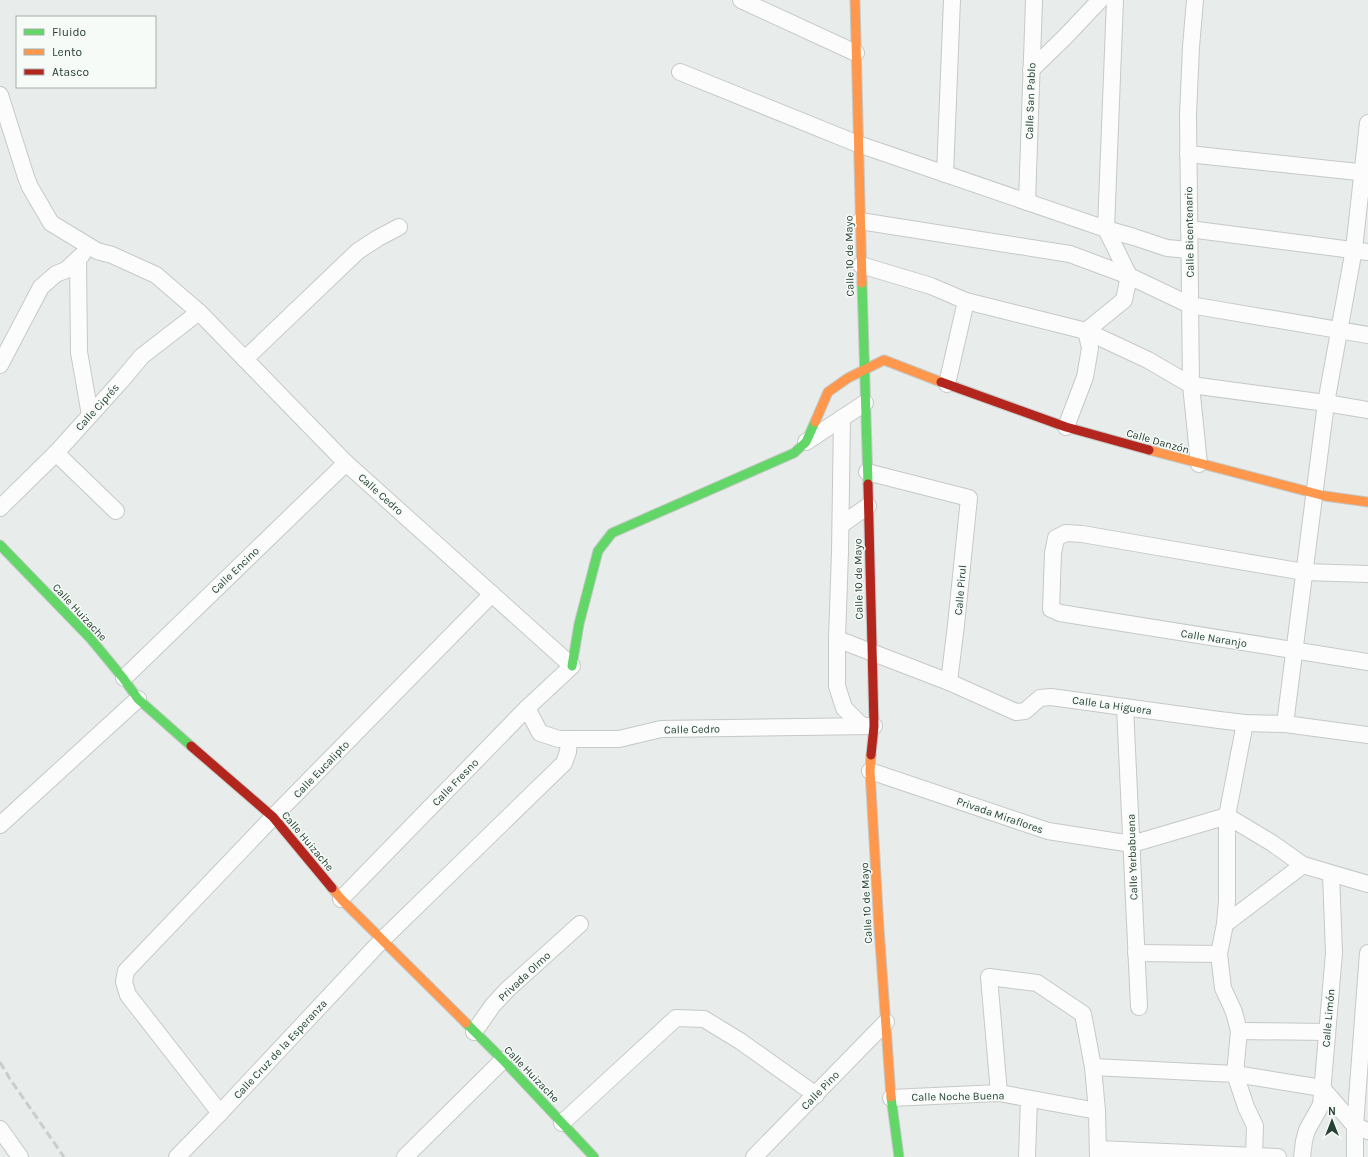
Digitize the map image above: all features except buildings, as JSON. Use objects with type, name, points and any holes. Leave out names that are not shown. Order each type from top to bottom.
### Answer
[{"type":"street","points":[[741,0],[856,53]]},
{"type":"street","name":"Calle 10 de Mayo","points":[[855,0],[872,653],[868,726],[891,1098],[899,1157]]},
{"type":"street","points":[[945,174],[952,0]]},
{"type":"street","name":"Calle San Pablo","points":[[1027,202],[1034,0]]},
{"type":"street","points":[[1031,70],[1100,0]]},
{"type":"street","points":[[1086,331],[1124,300],[1129,276],[1106,229],[1114,0]]},
{"type":"street","name":"Calle Bicentenario","points":[[1196,0],[1191,47],[1188,154],[1191,385],[1199,464]]},
{"type":"street","points":[[680,72],[858,144],[1106,229],[1167,248],[1189,250]]},
{"type":"street","name":"Calle Cedro","points":[[0,95],[30,187],[52,223],[97,251],[112,255],[156,275],[199,312],[346,463],[572,666]]},
{"type":"street","points":[[1285,724],[1326,403],[1339,330],[1361,250],[1368,123]]},
{"type":"street","points":[[1188,154],[1365,172]]},
{"type":"street","points":[[860,221],[1070,254],[1129,276],[1190,305],[1368,335]]},
{"type":"street","points":[[245,360],[358,251],[399,227]]},
{"type":"street","points":[[1189,229],[1361,250]]},
{"type":"street","points":[[0,364],[41,287],[56,274],[66,270],[90,247]]},
{"type":"street","points":[[78,259],[79,352],[90,415]]},
{"type":"street","points":[[862,265],[931,286],[966,301],[1086,331],[1148,360],[1191,385],[1368,410]]},
{"type":"street","points":[[946,384],[966,301]]},
{"type":"street","name":"Calle Ciprés","points":[[0,508],[56,453],[142,356],[199,312]]},
{"type":"street","points":[[1066,427],[1085,377],[1090,348],[1086,331]]},
{"type":"street","name":"Calle Danzón","points":[[806,442],[828,392],[834,386],[864,369],[884,360],[1066,427],[1315,494],[1368,502]]},
{"type":"street","points":[[572,666],[579,624],[598,551],[612,533],[794,453],[806,442],[865,403]]},
{"type":"street","points":[[842,418],[837,686],[844,708],[868,726]]},
{"type":"street","points":[[56,453],[116,511]]},
{"type":"street","name":"Calle Encino","points":[[124,678],[346,463]]},
{"type":"street","name":"Calle Pirul","points":[[867,472],[969,498],[949,682]]},
{"type":"street","points":[[841,525],[868,506]]},
{"type":"street","name":"Calle Naranjo","points":[[1304,572],[1082,534],[1066,533],[1056,538],[1051,609],[1060,613],[1368,662]]},
{"type":"street","name":"Calle Huizache","points":[[0,545],[87,635],[124,678],[138,699],[272,817],[341,899],[503,1060],[594,1157]]},
{"type":"street","points":[[1304,572],[1368,574]]},
{"type":"street","name":"Calle Eucalipto","points":[[220,1113],[128,995],[124,982],[126,971],[272,817],[492,594]]},
{"type":"street","name":"Calle La Higuera","points":[[837,640],[949,682],[1016,712],[1025,711],[1040,698],[1051,697],[1245,723],[1285,724],[1368,735]]},
{"type":"street","name":"Calle Fresno","points":[[341,899],[527,708],[572,666]]},
{"type":"street","points":[[0,825],[138,699]]},
{"type":"street","name":"Calle Yerbabuena","points":[[1125,707],[1139,1007]]},
{"type":"street","name":"Calle Cedro","points":[[527,708],[540,733],[559,739],[619,739],[661,729],[868,726]]},
{"type":"street","points":[[1245,723],[1227,816],[1227,901],[1225,924],[1219,954],[1223,988],[1234,1012],[1238,1032],[1235,1074],[1246,1107],[1255,1126],[1254,1156]]},
{"type":"street","name":"Calle Cruz de la Esperanza","points":[[177,1157],[382,940],[564,763],[568,752],[569,739]]},
{"type":"street","name":"Privada Miraflores","points":[[870,771],[1048,831],[1132,844]]},
{"type":"street","points":[[1132,844],[1227,816],[1272,843],[1303,865],[1368,884]]},
{"type":"street","points":[[1225,924],[1303,865]]},
{"type":"street","name":"Calle Limón","points":[[1302,1157],[1307,1130],[1321,1106],[1334,953],[1331,874]]},
{"type":"street","name":"Privada Olmo","points":[[474,1032],[493,1005],[508,989],[580,924]]},
{"type":"street","points":[[1136,953],[1219,954]]},
{"type":"street","points":[[1355,1157],[1362,1129],[1368,953]]},
{"type":"street","points":[[999,1093],[989,977],[1037,983],[1083,1014],[1093,1067],[1097,1111],[1098,1153],[1278,1157]]},
{"type":"street","points":[[562,1123],[676,1018],[704,1019],[740,1041],[816,1095]]},
{"type":"street","name":"Calle Pino","points":[[754,1157],[886,1022]]},
{"type":"street","points":[[1238,1032],[1327,1032]]},
{"type":"street","points":[[405,1157],[503,1060]]},
{"type":"street","points":[[1093,1067],[1138,1068],[1235,1074],[1322,1088],[1362,1129]]},
{"type":"street","name":"Calle Noche Buena","points":[[891,1098],[999,1093],[1097,1111]]},
{"type":"street","points":[[1027,1157],[1029,1099]]},
{"type":"street","points":[[0,1129],[20,1157]]},
{"type":"railway","points":[[0,1062],[10,1079],[64,1157]]},
{"type":"traffic: fast","points":[[862,283],[868,484]]},
{"type":"traffic: fast","points":[[572,666],[579,624],[598,551],[612,533],[794,453],[806,442],[815,422]]},
{"type":"traffic: fast","points":[[0,545],[90,638],[138,699],[191,746]]},
{"type":"traffic: fast","points":[[466,1023],[594,1157]]},
{"type":"traffic: fast","points":[[891,1097],[899,1157]]},
{"type":"traffic: slow","points":[[855,0],[862,283]]},
{"type":"traffic: slow","points":[[815,422],[828,392],[848,378],[884,360],[941,382]]},
{"type":"traffic: slow","points":[[1149,450],[1325,496],[1368,502]]},
{"type":"traffic: slow","points":[[871,755],[870,771],[879,928],[891,1097]]},
{"type":"traffic: slow","points":[[332,888],[341,899],[466,1023]]},
{"type":"traffic: jam","points":[[941,382],[1066,427],[1149,450]]},
{"type":"traffic: jam","points":[[868,484],[874,726],[871,755]]},
{"type":"traffic: jam","points":[[191,746],[273,817],[332,888]]}]
